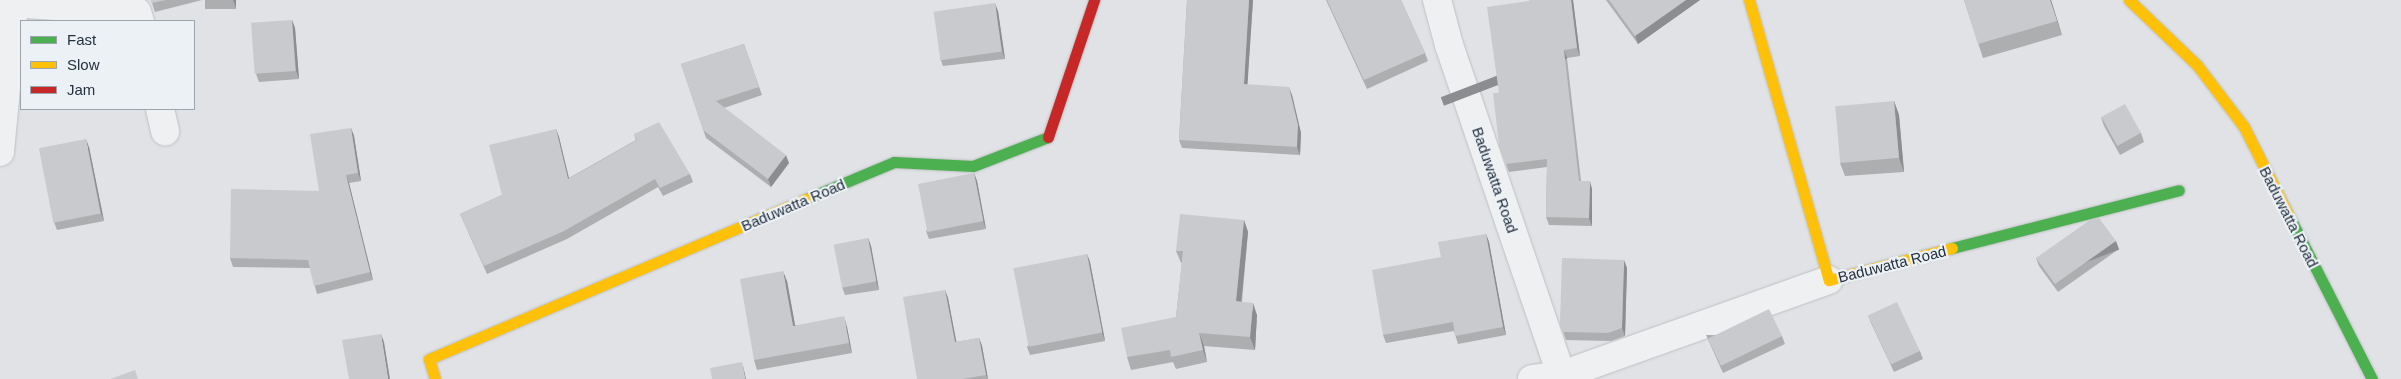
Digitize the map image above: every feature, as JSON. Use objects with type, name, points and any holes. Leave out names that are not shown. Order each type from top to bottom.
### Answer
[{"type":"street","name":"Baduwatta Road","points":[[435,379],[430,359],[894,162],[973,166],[1050,136],[1094,0]]},
{"type":"street","name":"Baduwatta Road","points":[[1437,0],[1449,45],[1560,371]]},
{"type":"street","name":"Baduwatta Road","points":[[1749,0],[1829,280],[2179,190]]},
{"type":"street","name":"Baduwatta Road","points":[[2129,0],[2197,65],[2244,127],[2372,379]]},
{"type":"street","points":[[0,152],[6,33],[14,3],[126,11]]},
{"type":"street","points":[[1532,379],[1829,280]]},
{"type":"building","points":[[151,0],[166,0],[152,3]]},
{"type":"building","points":[[1187,0],[1249,0],[1244,84],[1289,87],[1298,125],[1297,147],[1179,140]]},
{"type":"building","points":[[1327,0],[1401,0],[1425,53],[1364,80]]},
{"type":"building","points":[[1529,0],[1571,0],[1577,48],[1564,50],[1579,181],[1590,181],[1589,218],[1546,217],[1547,159],[1506,164],[1499,145],[1493,93],[1499,93],[1487,7]]},
{"type":"building","points":[[1609,0],[1686,0],[1635,36]]},
{"type":"building","points":[[1964,0],[2050,0],[2057,21],[1978,44]]},
{"type":"building","points":[[995,3],[1002,52],[940,60],[934,12]]},
{"type":"building","points":[[292,20],[296,71],[255,74],[251,23]]},
{"type":"building","points":[[744,44],[759,87],[716,101],[786,155],[768,179],[703,130],[681,64]]},
{"type":"building","points":[[1894,101],[1899,158],[1840,163],[1835,106]]},
{"type":"building","points":[[2125,104],[2141,133],[2117,146],[2101,117]]},
{"type":"building","points":[[659,122],[690,174],[660,188],[655,179],[564,231],[484,266],[460,214],[502,195],[489,145],[556,129],[568,179],[637,140],[634,134]]},
{"type":"building","points":[[351,128],[358,173],[346,175],[370,272],[314,286],[308,260],[230,258],[231,189],[319,191],[310,134]]},
{"type":"building","points":[[86,139],[101,214],[53,223],[39,148]]},
{"type":"building","points":[[974,173],[983,221],[927,232],[918,184]]},
{"type":"building","points":[[1180,214],[1244,220],[1236,301],[1253,303],[1250,337],[1199,333],[1203,350],[1171,357],[1170,350],[1127,357],[1121,328],[1176,317],[1183,251],[1176,251]]},
{"type":"building","points":[[2099,218],[2116,241],[2055,284],[2036,258],[2090,220]]},
{"type":"building","points":[[1486,234],[1503,327],[1455,336],[1453,322],[1383,335],[1372,270],[1441,257],[1438,242]]},
{"type":"building","points":[[868,238],[876,281],[842,288],[834,245]]},
{"type":"building","points":[[1087,254],[1102,333],[1029,347],[1013,268]]},
{"type":"building","points":[[1562,258],[1624,260],[1622,328],[1608,333],[1563,332],[1560,323]]},
{"type":"building","points":[[783,271],[793,326],[844,316],[849,343],[754,360],[740,279]]},
{"type":"building","points":[[945,290],[955,342],[979,338],[986,375],[962,379],[917,379],[903,297]]},
{"type":"building","points":[[1897,302],[1920,351],[1891,364],[1868,316]]},
{"type":"building","points":[[1769,309],[1782,336],[1721,366],[1708,339]]},
{"type":"building","points":[[381,334],[388,379],[349,379],[342,340]]},
{"type":"building","points":[[742,362],[745,379],[712,379],[710,368]]},
{"type":"building","points":[[135,370],[138,379],[110,379]]},
{"type":"traffic: fast","points":[[808,198],[894,162],[973,166],[1048,137]]},
{"type":"traffic: fast","points":[[1952,248],[2179,190]]},
{"type":"traffic: fast","points":[[2290,218],[2372,379]]},
{"type":"traffic: slow","points":[[1749,0],[1829,280],[1952,248]]},
{"type":"traffic: slow","points":[[2129,0],[2197,65],[2244,127],[2290,218]]},
{"type":"traffic: slow","points":[[435,379],[429,359],[808,198]]},
{"type":"traffic: jam","points":[[1048,137],[1094,0]]}]
